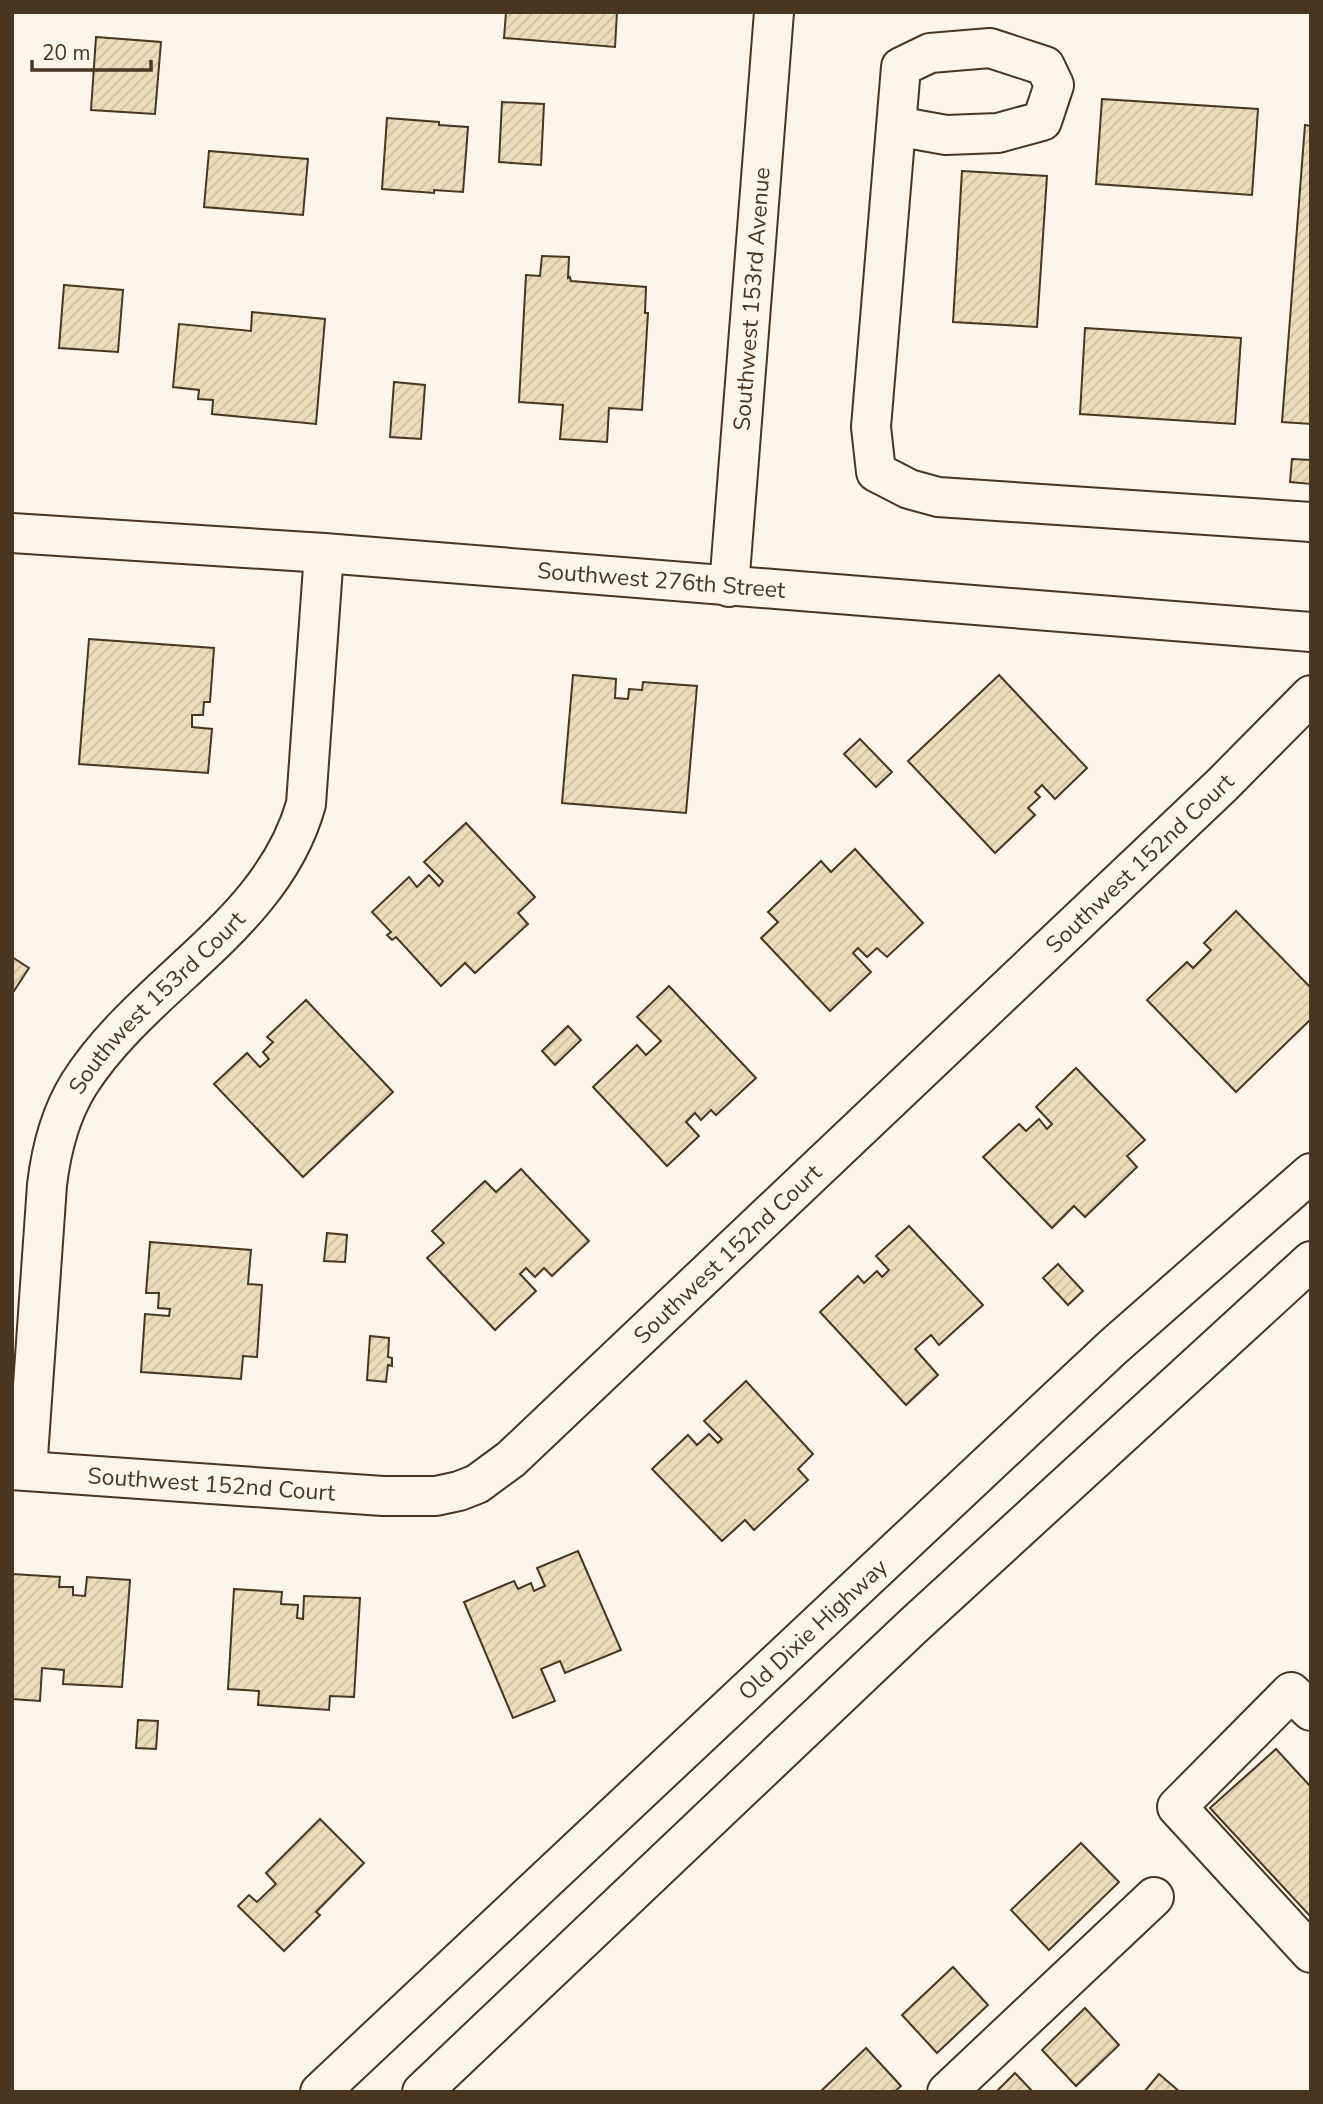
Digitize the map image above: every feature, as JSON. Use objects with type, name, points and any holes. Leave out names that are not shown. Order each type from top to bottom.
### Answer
[{"type":"street","name":"Southwest 153rd Avenue","points":[[729,587],[774,12]]},
{"type":"street","points":[[896,127],[871,427],[876,472],[909,489],[938,497],[1311,522]]},
{"type":"street","name":"Southwest 276th Street","points":[[12,533],[324,553],[1311,632]]},
{"type":"street","name":"Southwest 153rd Court","points":[[19,1470],[47,1185],[55,1142],[78,1086],[96,1059],[118,1033],[220,937],[253,901],[291,846],[306,804],[324,553]]},
{"type":"street","name":"Southwest 152nd Court","points":[[19,1470],[383,1496],[436,1496],[477,1484],[511,1460],[1212,794],[1311,695]]},
{"type":"street","name":"Old Dixie Highway","points":[[320,2092],[1113,1347],[1311,1173]]},
{"type":"street","points":[[422,2092],[914,1626],[1311,1261]]},
{"type":"street","points":[[1311,1711],[1291,1692],[1177,1807],[1311,1953]]},
{"type":"street","points":[[947,2092],[1154,1898]]},
{"type":"building","points":[[506,12],[617,12],[615,47],[504,38]]},
{"type":"building","points":[[96,37],[161,42],[155,114],[91,110]]},
{"type":"building","points":[[1102,99],[1258,109],[1252,195],[1096,184]]},
{"type":"building","points":[[502,102],[544,104],[541,165],[499,162]]},
{"type":"building","points":[[387,118],[468,127],[463,192],[382,189]]},
{"type":"building","points":[[1305,125],[1311,126],[1311,424],[1282,422]]},
{"type":"building","points":[[209,151],[308,159],[303,215],[204,207]]},
{"type":"building","points":[[962,171],[1047,176],[1037,327],[953,322]]},
{"type":"building","points":[[542,256],[569,257],[568,278],[570,277],[571,281],[646,287],[645,313],[648,313],[642,410],[609,408],[607,442],[560,439],[563,405],[519,402],[526,275],[540,276]]},
{"type":"building","points":[[64,285],[123,290],[118,352],[59,348]]},
{"type":"building","points":[[252,312],[325,319],[316,424],[212,414],[213,400],[198,399],[199,390],[173,387],[179,324],[251,331]]},
{"type":"building","points":[[1085,328],[1241,338],[1235,424],[1080,414]]},
{"type":"building","points":[[394,382],[425,385],[421,439],[390,437]]},
{"type":"building","points":[[1292,459],[1311,460],[1311,484],[1290,482]]},
{"type":"building","points":[[89,639],[214,648],[210,702],[204,702],[203,715],[192,715],[192,727],[212,729],[208,773],[79,764]]},
{"type":"building","points":[[573,675],[616,679],[615,698],[628,699],[629,689],[642,690],[643,682],[697,686],[686,813],[562,803]]},
{"type":"building","points":[[999,675],[1087,768],[1055,799],[1042,785],[1035,792],[1040,797],[1028,808],[1035,815],[995,853],[908,761]]},
{"type":"building","points":[[860,739],[892,772],[876,787],[844,754]]},
{"type":"building","points":[[466,823],[535,897],[518,913],[528,924],[475,973],[465,963],[441,986],[396,937],[392,940],[387,935],[391,932],[372,912],[409,877],[417,887],[429,875],[439,886],[443,881],[424,862]]},
{"type":"building","points":[[855,849],[923,923],[887,957],[877,948],[867,957],[858,948],[853,953],[871,972],[830,1011],[761,938],[778,922],[768,912],[821,861],[831,872]]},
{"type":"building","points":[[1236,911],[1311,988],[1311,1019],[1236,1092],[1147,1000],[1187,962],[1193,968],[1211,950],[1204,943]]},
{"type":"building","points":[[12,957],[29,968],[12,994]]},
{"type":"building","points":[[669,986],[756,1078],[716,1115],[711,1110],[701,1120],[695,1113],[686,1122],[699,1136],[667,1166],[593,1087],[637,1045],[646,1055],[661,1041],[637,1017]]},
{"type":"building","points":[[306,1000],[393,1092],[303,1177],[214,1084],[247,1053],[260,1067],[269,1059],[263,1052],[273,1042],[267,1037]]},
{"type":"building","points":[[568,1026],[581,1040],[555,1065],[542,1051]]},
{"type":"building","points":[[1076,1068],[1145,1140],[1127,1156],[1137,1167],[1085,1217],[1074,1206],[1052,1228],[983,1157],[1019,1124],[1026,1131],[1039,1119],[1047,1129],[1052,1124],[1036,1107]]},
{"type":"building","points":[[521,1169],[589,1241],[552,1276],[544,1268],[535,1277],[526,1268],[520,1274],[536,1291],[495,1330],[427,1258],[444,1243],[432,1231],[485,1181],[496,1192]]},
{"type":"building","points":[[909,1226],[983,1305],[939,1345],[931,1335],[915,1349],[938,1375],[906,1405],[820,1312],[858,1276],[864,1283],[877,1271],[882,1277],[889,1270],[876,1256]]},
{"type":"building","points":[[327,1233],[347,1235],[345,1262],[324,1261]]},
{"type":"building","points":[[150,1242],[251,1250],[248,1284],[262,1285],[257,1357],[243,1356],[241,1379],[141,1372],[145,1314],[169,1316],[170,1309],[158,1308],[159,1293],[146,1293]]},
{"type":"building","points":[[1058,1264],[1083,1291],[1068,1305],[1043,1278]]},
{"type":"building","points":[[370,1336],[389,1338],[388,1357],[392,1358],[392,1366],[388,1365],[386,1382],[367,1380]]},
{"type":"building","points":[[746,1381],[813,1454],[798,1469],[808,1480],[754,1530],[745,1520],[722,1541],[652,1469],[688,1435],[697,1445],[709,1434],[718,1443],[722,1439],[704,1421]]},
{"type":"building","points":[[578,1551],[621,1650],[565,1673],[560,1661],[541,1669],[555,1701],[513,1718],[464,1602],[514,1581],[518,1589],[531,1583],[534,1591],[545,1586],[537,1568]]},
{"type":"building","points":[[12,1574],[60,1577],[59,1587],[73,1587],[73,1595],[85,1596],[87,1577],[130,1580],[122,1687],[63,1684],[64,1670],[42,1668],[40,1701],[12,1699]]},
{"type":"building","points":[[234,1589],[282,1592],[281,1604],[298,1605],[297,1618],[303,1619],[304,1596],[360,1598],[354,1697],[330,1696],[329,1710],[258,1705],[259,1691],[228,1689]]},
{"type":"building","points":[[138,1720],[158,1721],[156,1749],[136,1748]]},
{"type":"building","points":[[1276,1749],[1311,1787],[1310,1916],[1210,1808]]},
{"type":"building","points":[[320,1819],[364,1863],[316,1912],[320,1915],[284,1951],[238,1906],[249,1895],[257,1902],[276,1884],[266,1873]]},
{"type":"building","points":[[1081,1843],[1119,1882],[1049,1950],[1011,1910]]},
{"type":"building","points":[[953,1967],[988,2005],[937,2053],[902,2015]]},
{"type":"building","points":[[1085,2008],[1119,2045],[1076,2086],[1042,2050]]},
{"type":"building","points":[[866,2048],[901,2086],[894,2092],[820,2092]]},
{"type":"building","points":[[1015,2073],[1033,2092],[996,2092]]},
{"type":"building","points":[[1159,2074],[1180,2092],[1144,2092]]}]
